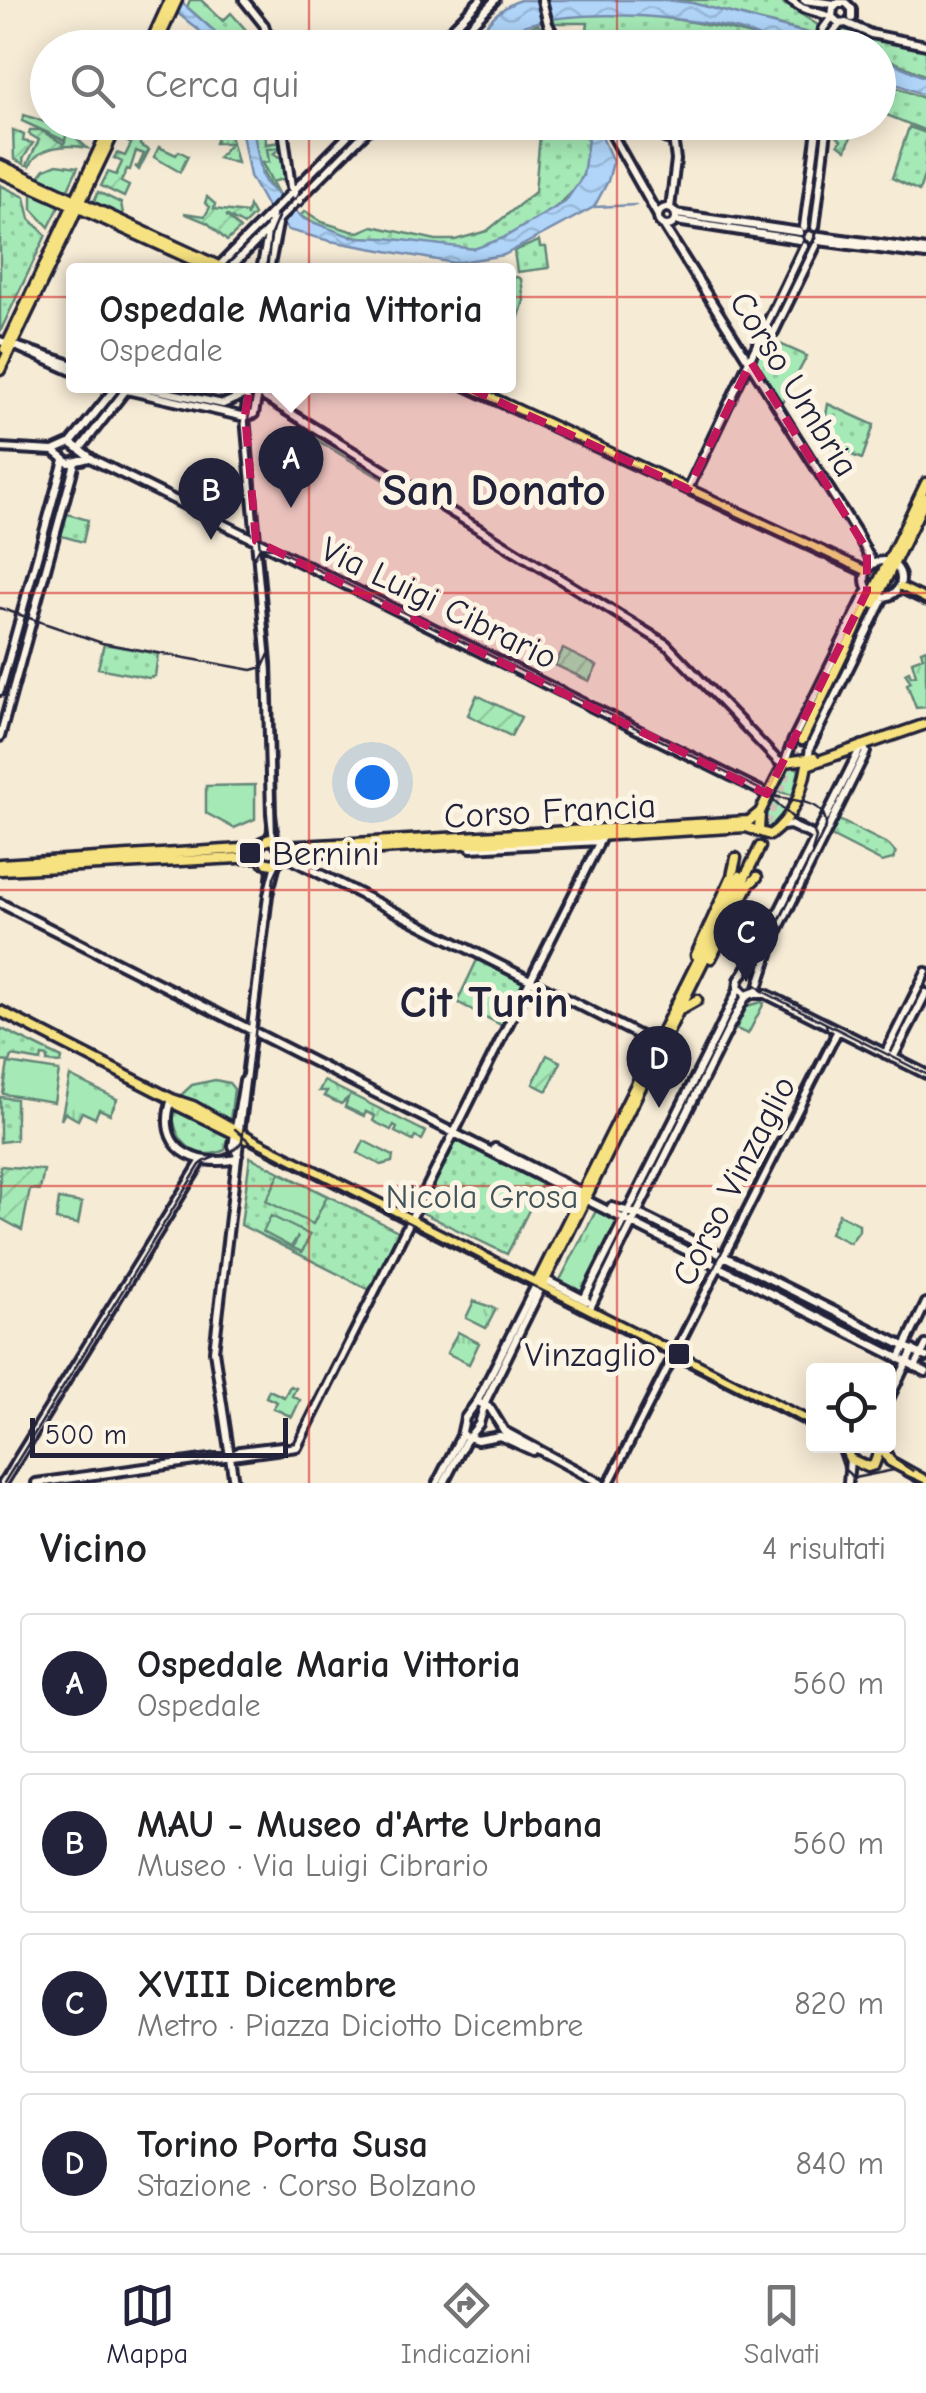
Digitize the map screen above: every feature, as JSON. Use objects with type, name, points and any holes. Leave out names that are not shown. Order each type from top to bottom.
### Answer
[{"type":"main road","points":[[159,30],[174,0]]},
{"type":"main road","points":[[0,370],[107,140]]},
{"type":"main road","points":[[0,169],[205,263]]},
{"type":"main road","points":[[0,360],[10,344]]},
{"type":"main road","points":[[481,393],[688,489],[878,564]]},
{"type":"main road","points":[[804,741],[873,593],[878,564],[926,483]]},
{"type":"main road","points":[[878,564],[926,498]]},
{"type":"main road","points":[[901,588],[926,600]]},
{"type":"main road","points":[[786,764],[807,762],[926,724]]},
{"type":"main road","points":[[780,828],[800,789],[807,762]]},
{"type":"main road","points":[[786,764],[801,768],[800,789]]},
{"type":"main road","points":[[761,833],[756,816],[786,764]]},
{"type":"main road","name":"Corso Francia","points":[[272,853],[471,846],[756,816]]},
{"type":"main road","name":"Corso Francia","points":[[0,867],[742,828],[770,836],[780,828]]},
{"type":"main road","points":[[541,1282],[758,846]]},
{"type":"main road","points":[[659,1045],[681,1009],[696,971],[700,942],[732,876],[736,858]]},
{"type":"main road","points":[[696,971],[717,948],[747,888],[757,877]]},
{"type":"main road","points":[[681,1009],[697,1000]]},
{"type":"main road","points":[[0,1012],[177,1105],[588,1304],[674,1354],[806,1420]]},
{"type":"main road","points":[[852,1453],[871,1466],[902,1469]]},
{"type":"main road","points":[[871,1466],[879,1453]]},
{"type":"main road","points":[[885,1453],[890,1461],[926,1481]]},
{"type":"street","points":[[244,0],[266,30]]},
{"type":"street","points":[[451,30],[480,0]]},
{"type":"street","points":[[542,0],[552,30]]},
{"type":"street","points":[[787,0],[863,30]]},
{"type":"street","points":[[787,0],[802,12],[823,17],[824,28]]},
{"type":"street","points":[[806,0],[848,2],[846,22],[838,30]]},
{"type":"street","points":[[467,30],[495,1]]},
{"type":"street","points":[[824,28],[838,2]]},
{"type":"street","points":[[896,38],[926,43]]},
{"type":"street","points":[[285,140],[296,204]]},
{"type":"street","points":[[226,263],[343,140]]},
{"type":"street","points":[[229,263],[279,223],[358,140]]},
{"type":"street","points":[[616,140],[654,205],[668,216],[818,241],[926,253]]},
{"type":"street","points":[[668,140],[676,160],[668,216]]},
{"type":"street","points":[[688,489],[759,345],[802,236],[815,140]]},
{"type":"street","points":[[759,345],[774,332],[818,241],[815,228],[826,140]]},
{"type":"street","points":[[262,263],[272,214]]},
{"type":"street","name":"Corso Umbria","points":[[668,216],[678,244],[867,550],[878,564],[901,575],[892,595],[873,593]]},
{"type":"street","points":[[271,263],[279,223]]},
{"type":"street","points":[[802,236],[815,228]]},
{"type":"street","points":[[10,344],[66,365]]},
{"type":"street","points":[[0,692],[62,454],[109,393]]},
{"type":"street","points":[[0,737],[79,455],[125,393]]},
{"type":"street","points":[[145,393],[245,417],[255,412],[258,393],[666,644],[786,764],[792,742],[873,593]]},
{"type":"street","points":[[172,393],[226,404],[242,393]]},
{"type":"street","points":[[234,1483],[214,1351],[237,1157],[234,1147],[239,1132],[240,1094],[248,1066],[272,853],[267,669],[245,417],[248,393]]},
{"type":"street","name":"Via Luigi Cibrario","points":[[72,443],[79,455],[766,798]]},
{"type":"street","points":[[0,448],[79,455]]},
{"type":"street","points":[[807,762],[873,593],[878,564]]},
{"type":"street","points":[[678,1122],[738,987],[862,745]]},
{"type":"street","points":[[588,1304],[633,1223],[634,1212],[678,1122],[745,998],[752,995],[759,983],[773,943],[866,752],[862,745]]},
{"type":"street","points":[[780,828],[790,825],[815,838],[824,838]]},
{"type":"street","points":[[36,1483],[299,1445],[603,835]]},
{"type":"street","points":[[272,853],[298,861],[659,1045]]},
{"type":"street","points":[[0,903],[584,1195],[926,1372]]},
{"type":"street","points":[[884,1054],[926,972]]},
{"type":"street","points":[[744,976],[752,975],[766,994]]},
{"type":"street","points":[[738,987],[742,994],[766,994],[926,1074]]},
{"type":"street","points":[[893,1058],[926,993]]},
{"type":"street","points":[[723,1018],[726,1026],[732,1023]]},
{"type":"street","name":"Corso Vinzaglio","points":[[609,1483],[838,1030]]},
{"type":"street","points":[[870,1046],[888,1059],[911,1067]]},
{"type":"street","points":[[172,1099],[167,1118],[170,1133],[182,1151],[201,1162],[237,1157]]},
{"type":"street","points":[[3,1483],[201,1162]]},
{"type":"street","points":[[599,1203],[634,1212],[916,1352]]},
{"type":"street","points":[[588,1304],[624,1218],[634,1212]]},
{"type":"street","points":[[441,1483],[465,1434],[465,1418],[541,1282]]},
{"type":"street","points":[[465,1434],[479,1424],[484,1405],[541,1282]]},
{"type":"street","points":[[907,1363],[916,1352],[926,1303]]},
{"type":"street","points":[[896,1385],[907,1363],[926,1344]]},
{"type":"street","points":[[474,1404],[484,1405],[495,1414],[498,1432]]},
{"type":"street","points":[[465,1434],[476,1440],[498,1432],[600,1483]]},
{"type":"street","points":[[848,1453],[849,1481]]},
{"type":"street","points":[[849,1481],[871,1466]]},
{"type":"highlighted area","points":[[266,294],[688,489],[751,362],[867,550],[867,591],[767,794],[256,541],[245,415]]},
{"type":"green space","points":[[190,0],[201,0],[223,21],[231,13],[246,30],[213,30],[187,7]]},
{"type":"green space","points":[[665,0],[778,0],[818,25],[817,30],[797,30],[692,3]]},
{"type":"green space","points":[[622,13],[729,30],[587,30],[588,23],[555,23],[551,14]]},
{"type":"green space","points":[[896,43],[926,50],[926,76],[896,63]]},
{"type":"green space","points":[[896,87],[926,99],[926,131],[896,119]]},
{"type":"green space","points":[[909,127],[926,133],[926,170],[919,191],[892,178]]},
{"type":"green space","points":[[13,130],[24,135],[23,141],[33,143],[24,164],[14,159]]},
{"type":"green space","points":[[39,140],[64,144],[65,140],[78,140],[87,148],[47,150],[27,165]]},
{"type":"green space","points":[[140,140],[140,145],[149,150],[139,170],[135,166],[144,154],[136,151],[121,182],[129,186],[124,197],[101,186],[108,172],[116,175],[122,162],[114,158],[117,153],[125,156],[131,144],[126,141]]},
{"type":"green space","points":[[231,140],[237,163],[218,158],[231,143],[215,143]]},
{"type":"green space","points":[[255,140],[266,140],[266,144],[281,142],[282,147],[267,149],[269,162],[262,163],[280,197],[263,172]]},
{"type":"green space","points":[[539,140],[588,140],[585,170],[562,202],[519,231],[475,249],[341,235],[300,216],[305,211],[322,222],[351,231],[373,226],[436,240],[455,240],[487,231],[535,192]]},
{"type":"green space","points":[[841,140],[850,140],[846,150],[838,144]]},
{"type":"green space","points":[[159,147],[188,156],[180,172],[154,157]]},
{"type":"green space","points":[[282,147],[273,154],[284,159],[286,178],[272,182],[262,162],[267,149]]},
{"type":"green space","points":[[57,164],[78,167],[66,193],[38,178],[45,169]]},
{"type":"green space","points":[[0,185],[25,197],[30,219],[46,235],[0,332]]},
{"type":"green space","points":[[32,191],[61,203],[49,227],[32,209]]},
{"type":"green space","points":[[98,192],[121,203],[124,219],[93,204]]},
{"type":"green space","points":[[207,197],[215,204],[214,209],[246,213],[247,217],[249,206],[254,215],[244,225],[226,215],[240,229],[227,241],[208,223],[184,213],[205,216],[210,207],[205,203]]},
{"type":"green space","points":[[539,241],[540,247],[546,247],[549,268],[517,272],[514,251]]},
{"type":"green space","points":[[516,277],[521,279],[524,301],[516,326]]},
{"type":"green space","points":[[771,340],[807,356],[782,403],[756,361],[765,342]]},
{"type":"green space","points":[[828,404],[874,425],[862,459],[821,443]]},
{"type":"green space","points":[[307,427],[438,508],[432,509],[302,435]]},
{"type":"green space","points":[[64,513],[88,520],[83,542],[58,535]]},
{"type":"green space","points":[[104,644],[158,654],[155,676],[98,668]]},
{"type":"green space","points":[[563,649],[597,666],[589,681],[555,665]]},
{"type":"green space","points":[[926,649],[926,707],[916,708],[907,684],[911,682],[905,673],[916,675],[912,661],[923,657],[921,651]]},
{"type":"green space","points":[[477,695],[521,717],[511,736],[468,715]]},
{"type":"green space","points":[[792,763],[799,770],[793,795],[775,791],[788,765]]},
{"type":"green space","points":[[255,785],[255,819],[234,828],[206,813],[206,786]]},
{"type":"green space","points":[[771,800],[785,811],[771,831],[761,828],[760,823]]},
{"type":"green space","points":[[839,820],[889,845],[896,853],[893,859],[882,862],[831,836]]},
{"type":"green space","points":[[478,958],[525,983],[503,1026],[457,1002]]},
{"type":"green space","points":[[764,1003],[748,1034],[736,1029],[747,1006]]},
{"type":"green space","points":[[0,1028],[62,1058],[61,1063],[47,1062],[48,1057],[42,1056],[41,1061],[12,1056],[10,1062],[0,1061]]},
{"type":"green space","points":[[547,1055],[561,1062],[547,1091],[533,1084]]},
{"type":"green space","points":[[8,1063],[59,1071],[54,1102],[3,1094]]},
{"type":"green space","points":[[70,1076],[117,1099],[110,1114],[99,1109],[95,1118],[82,1112],[78,1120],[65,1113],[61,1120]]},
{"type":"green space","points":[[215,1080],[229,1083],[234,1089],[230,1121],[180,1096],[192,1085]]},
{"type":"green space","points":[[324,1081],[426,1132],[422,1140],[415,1137],[413,1141],[395,1132],[394,1125],[391,1130],[373,1121],[375,1116],[366,1112],[364,1116],[345,1107],[348,1098],[341,1104],[324,1096],[327,1091],[319,1091]]},
{"type":"green space","points":[[0,1097],[16,1099],[16,1140],[0,1142]]},
{"type":"green space","points":[[173,1108],[229,1135],[225,1150],[204,1154],[187,1146],[176,1129]]},
{"type":"green space","name":"Nicola Grosa","points":[[456,1139],[543,1182],[507,1254],[421,1212]]},
{"type":"green space","points":[[364,1141],[393,1156],[392,1162],[381,1165],[358,1153]]},
{"type":"green space","points":[[250,1157],[400,1232],[372,1291],[241,1225]]},
{"type":"green space","points":[[0,1166],[44,1170],[40,1190],[30,1189],[22,1230],[0,1218]]},
{"type":"green space","points":[[280,1173],[327,1196],[313,1224],[266,1201]]},
{"type":"green space","points":[[59,1199],[82,1203],[78,1224],[56,1220]]},
{"type":"green space","points":[[597,1209],[619,1220],[582,1292],[560,1280]]},
{"type":"green space","points":[[839,1214],[859,1224],[850,1243],[830,1233]]},
{"type":"green space","points":[[271,1216],[310,1235],[302,1252],[293,1248],[298,1236],[291,1247],[263,1232]]},
{"type":"green space","points":[[474,1301],[496,1309],[486,1328],[466,1318]]},
{"type":"green space","points":[[458,1332],[479,1343],[469,1364],[447,1353]]},
{"type":"green space","points":[[290,1386],[296,1388],[292,1396],[300,1400],[292,1417],[273,1408],[277,1402],[266,1397],[269,1390],[284,1397]]},
{"type":"water","points":[[161,0],[179,0],[213,30],[199,30]]},
{"type":"water","points":[[520,0],[665,0],[692,3],[794,30],[739,30],[680,20],[606,15],[536,22],[514,30],[483,30],[505,8]]},
{"type":"water","points":[[896,64],[926,78],[926,96],[896,84]]},
{"type":"water","points":[[243,140],[255,140],[267,185],[304,219],[352,237],[474,249],[503,238],[565,202],[583,176],[588,140],[603,140],[613,162],[594,207],[504,255],[454,263],[288,230],[267,207],[250,176]]},
{"type":"waterway","points":[[594,207],[636,205]]},
{"type":"tunnel","points":[[864,571],[901,588]]},
{"type":"tunnel","points":[[756,846],[802,740]]},
{"type":"tram line","points":[[457,30],[486,0]]},
{"type":"tram line","points":[[268,263],[271,234],[279,215],[352,140]]},
{"type":"tram line","points":[[4,1483],[200,1165],[233,1150],[242,1141],[274,877],[285,854],[275,831],[271,669],[248,421],[252,393]]},
{"type":"tram line","points":[[472,393],[862,574]]},
{"type":"tram line","points":[[254,558],[260,547],[274,548],[771,795],[806,803],[821,811],[826,827],[755,970],[755,984],[926,1074]]},
{"type":"tram line","points":[[900,591],[926,604]]},
{"type":"tram line","points":[[0,608],[102,643],[252,670],[263,667],[269,654]]},
{"type":"tram line","points":[[769,796],[793,818],[813,829],[816,838],[812,851]]},
{"type":"tram line","points":[[264,892],[266,871],[255,853],[266,831],[267,814]]},
{"type":"tram line","points":[[605,1483],[830,1038],[826,1025]]},
{"type":"tram line","points":[[235,1129],[251,1143],[806,1424]]},
{"type":"tram line","points":[[838,1453],[844,1469],[854,1478],[894,1470],[923,1483]]},
{"type":"tram line","points":[[893,1453],[896,1460],[913,1471]]},
{"type":"place","name":"Ospedale Maria Vittoria","points":[[291,508]]},
{"type":"place","name":"MAU - Museo d'Arte Urbana","points":[[211,540]]},
{"type":"place","name":"Bernini","points":[[250,853]]},
{"type":"place","name":"XVIII Dicembre","points":[[746,982]]},
{"type":"place","name":"Torino Porta Susa","points":[[659,1108]]},
{"type":"place","name":"Vinzaglio","points":[[679,1354]]},
{"type":"district","name":"San Donato","points":[[494,490]]},
{"type":"district","name":"Cit Turin","points":[[484,1002]]}]
